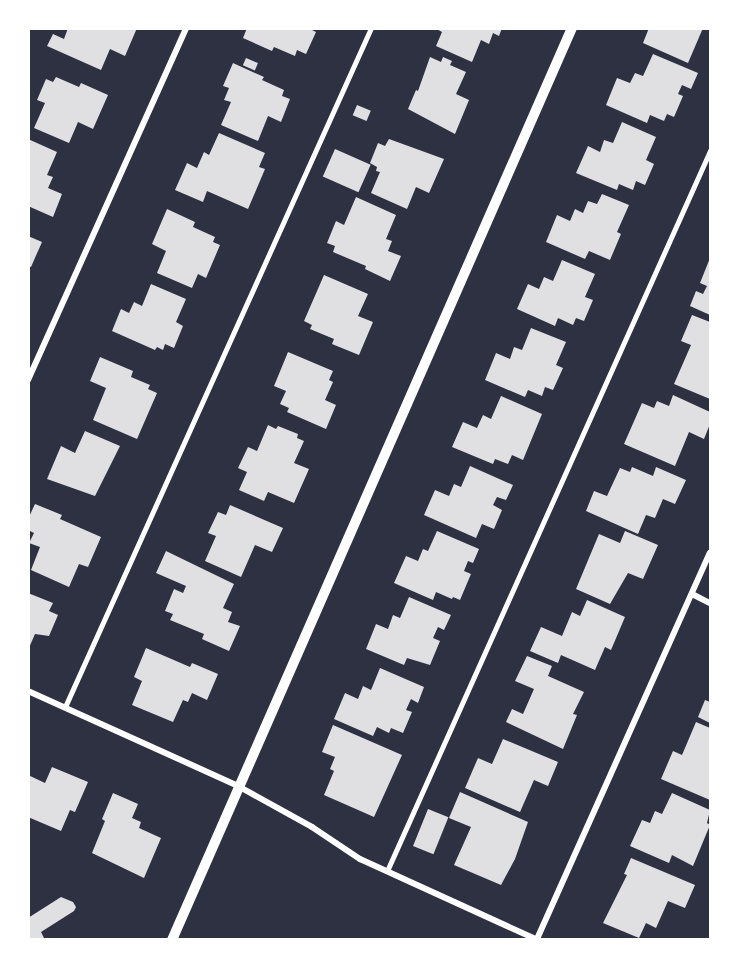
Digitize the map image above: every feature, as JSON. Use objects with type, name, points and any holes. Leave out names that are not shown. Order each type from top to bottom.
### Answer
[{"type":"street","points":[[28,380],[186,28]]},
{"type":"street","points":[[172,939],[572,28]]},
{"type":"street","points":[[28,691],[238,786],[312,826],[360,859],[537,939],[711,553]]},
{"type":"street","points":[[692,594],[711,603]]},
{"type":"lane","points":[[65,707],[370,28]]},
{"type":"lane","points":[[387,871],[711,152]]},
{"type":"building","points":[[68,28],[137,28],[125,56],[110,49],[101,70],[47,46],[53,34],[64,39]]},
{"type":"building","points":[[247,28],[308,28],[316,32],[306,54],[297,50],[295,56],[274,47],[272,51],[243,38]]},
{"type":"building","points":[[435,28],[502,28],[499,36],[493,33],[489,44],[481,40],[472,62],[436,46],[442,32]]},
{"type":"building","points":[[649,28],[703,28],[688,63],[643,43]]},
{"type":"building","points":[[653,54],[698,73],[691,89],[682,85],[678,94],[683,96],[674,117],[667,114],[664,121],[650,115],[647,123],[606,105],[617,78],[630,83],[635,73],[643,76]]},
{"type":"building","points":[[430,57],[441,62],[443,57],[452,61],[450,65],[466,72],[456,94],[469,100],[455,134],[408,109],[416,90],[418,91]]},
{"type":"building","points":[[246,58],[258,63],[255,70],[243,65]]},
{"type":"building","points":[[233,63],[264,77],[262,80],[284,90],[282,96],[290,99],[281,122],[268,116],[258,141],[221,125],[231,102],[224,100],[229,88],[223,86]]},
{"type":"building","points":[[56,77],[79,87],[81,83],[108,95],[93,129],[78,122],[69,143],[34,128],[45,103],[37,100],[46,79],[53,82]]},
{"type":"building","points":[[357,105],[371,111],[367,121],[353,115]]},
{"type":"building","points":[[622,122],[656,137],[646,160],[654,164],[645,185],[636,181],[633,190],[619,184],[617,190],[576,173],[588,146],[600,152],[604,140],[613,143]]},
{"type":"building","points":[[219,133],[265,153],[259,167],[265,169],[248,209],[207,191],[203,202],[175,190],[187,163],[197,168],[204,152],[209,155]]},
{"type":"building","points":[[28,139],[57,152],[47,175],[53,177],[48,188],[62,194],[53,217],[28,206]]},
{"type":"building","points":[[389,139],[444,159],[429,193],[416,187],[407,209],[371,193],[380,172],[376,171],[377,167],[370,163],[378,143],[385,146]]},
{"type":"building","points":[[335,149],[371,165],[358,192],[323,176]]},
{"type":"building","points":[[602,194],[629,205],[617,232],[621,234],[610,260],[589,251],[585,259],[546,242],[557,215],[570,221],[575,209],[583,213],[588,201],[597,204]]},
{"type":"building","points":[[356,197],[396,215],[386,239],[392,241],[388,251],[401,256],[390,281],[365,269],[366,266],[333,252],[335,246],[327,243],[336,221],[344,225]]},
{"type":"building","points":[[167,209],[195,222],[193,227],[215,237],[213,242],[220,245],[206,278],[198,274],[192,288],[157,273],[166,251],[152,244]]},
{"type":"building","points":[[28,236],[42,242],[31,267],[28,266]]},
{"type":"building","points":[[710,258],[710,315],[690,306],[696,291],[703,294],[707,286],[700,283]]},
{"type":"building","points":[[562,260],[595,274],[585,297],[593,300],[584,321],[576,318],[573,325],[558,318],[555,326],[517,309],[528,284],[539,289],[544,277],[553,281]]},
{"type":"building","points":[[324,275],[368,294],[358,316],[373,322],[359,355],[332,344],[334,339],[310,329],[312,325],[304,321]]},
{"type":"building","points":[[151,284],[186,299],[176,322],[183,326],[174,348],[165,344],[163,350],[157,347],[155,350],[112,331],[121,309],[129,313],[134,302],[142,306]]},
{"type":"building","points":[[692,315],[710,322],[710,399],[674,384],[691,345],[681,341]]},
{"type":"building","points":[[531,328],[566,342],[556,365],[563,368],[553,390],[545,387],[542,396],[528,390],[525,397],[485,380],[496,353],[510,359],[514,347],[522,350]]},
{"type":"building","points":[[288,352],[333,371],[329,380],[333,382],[325,400],[336,405],[326,429],[287,412],[289,408],[280,404],[286,391],[274,386]]},
{"type":"building","points":[[100,357],[133,371],[131,377],[150,385],[148,389],[157,393],[137,439],[93,420],[106,388],[90,381]]},
{"type":"building","points":[[673,395],[710,412],[710,424],[704,439],[689,432],[675,466],[624,444],[642,403],[654,408],[657,401],[669,406]]},
{"type":"building","points":[[501,396],[542,414],[523,460],[512,455],[508,464],[495,459],[493,464],[452,447],[463,422],[477,428],[483,415],[491,419]]},
{"type":"building","points":[[268,425],[276,429],[278,426],[298,434],[297,438],[304,441],[294,463],[309,469],[294,503],[268,492],[264,501],[239,490],[247,472],[238,468],[248,447],[257,451]]},
{"type":"building","points":[[85,431],[120,446],[95,496],[47,479],[61,446],[75,453]]},
{"type":"building","points":[[470,466],[513,485],[506,500],[497,497],[493,505],[502,510],[494,529],[482,524],[476,538],[424,515],[435,490],[449,496],[454,484],[461,487]]},
{"type":"building","points":[[632,467],[653,476],[656,467],[686,480],[675,504],[663,499],[655,518],[646,515],[638,534],[586,511],[594,491],[607,496],[620,468],[630,472]]},
{"type":"building","points":[[35,504],[62,515],[60,519],[101,537],[88,567],[79,564],[69,587],[31,570],[40,547],[29,543],[34,533],[28,530],[28,519]]},
{"type":"building","points":[[230,505],[283,528],[272,552],[255,545],[241,577],[205,561],[216,536],[208,533],[218,512],[226,515]]},
{"type":"building","points":[[437,531],[479,549],[473,563],[468,561],[464,571],[471,574],[460,600],[436,592],[433,600],[394,583],[406,556],[418,561],[423,549],[428,551]]},
{"type":"building","points":[[625,531],[658,545],[643,579],[628,573],[610,604],[576,589],[599,534],[620,543]]},
{"type":"building","points":[[166,551],[234,584],[223,608],[232,612],[228,622],[240,626],[229,651],[202,639],[204,634],[170,620],[173,614],[165,611],[174,589],[183,593],[186,586],[156,573]]},
{"type":"building","points":[[28,593],[53,603],[49,611],[58,615],[49,636],[35,634],[28,650]]},
{"type":"building","points":[[409,597],[451,615],[444,630],[438,627],[433,638],[440,641],[430,665],[407,658],[404,665],[366,649],[376,624],[388,629],[393,615],[400,618]]},
{"type":"building","points":[[587,600],[625,617],[611,650],[605,647],[595,670],[561,655],[558,663],[530,651],[541,627],[562,636],[572,612],[580,616]]},
{"type":"building","points":[[146,648],[190,667],[192,663],[218,674],[207,700],[192,693],[188,702],[183,700],[173,722],[132,705],[142,681],[134,677]]},
{"type":"building","points":[[527,656],[552,666],[548,676],[584,692],[573,714],[577,715],[563,749],[506,722],[512,709],[523,714],[534,689],[515,681]]},
{"type":"building","points":[[380,668],[424,687],[418,703],[411,699],[406,710],[412,712],[403,733],[391,728],[389,733],[377,727],[373,736],[334,719],[345,693],[358,699],[363,686],[371,690]]},
{"type":"building","points":[[705,700],[710,702],[710,723],[698,717]]},
{"type":"building","points":[[696,722],[710,728],[710,800],[661,779],[673,751],[682,755]]},
{"type":"building","points":[[333,725],[402,755],[374,817],[324,795],[334,771],[330,769],[335,757],[322,752]]},
{"type":"building","points":[[503,739],[558,762],[548,786],[534,780],[520,812],[465,788],[478,758],[492,764]]},
{"type":"building","points":[[52,767],[88,782],[75,812],[70,810],[61,831],[28,817],[28,775],[45,783]]},
{"type":"building","points":[[460,792],[528,822],[515,859],[501,885],[454,865],[471,827],[449,818]]},
{"type":"building","points":[[113,793],[138,804],[132,818],[141,822],[139,828],[161,838],[144,878],[92,853]]},
{"type":"building","points":[[672,793],[710,810],[707,823],[710,825],[693,866],[672,855],[669,863],[630,846],[642,820],[650,823],[655,811],[662,814]]},
{"type":"building","points":[[428,809],[448,817],[433,854],[413,846]]},
{"type":"building","points":[[631,858],[695,885],[685,908],[668,901],[656,928],[646,923],[639,938],[603,923],[627,875],[624,874]]},
{"type":"building","points":[[61,897],[73,902],[76,907],[74,911],[41,932],[45,940],[28,940],[28,918]]}]
